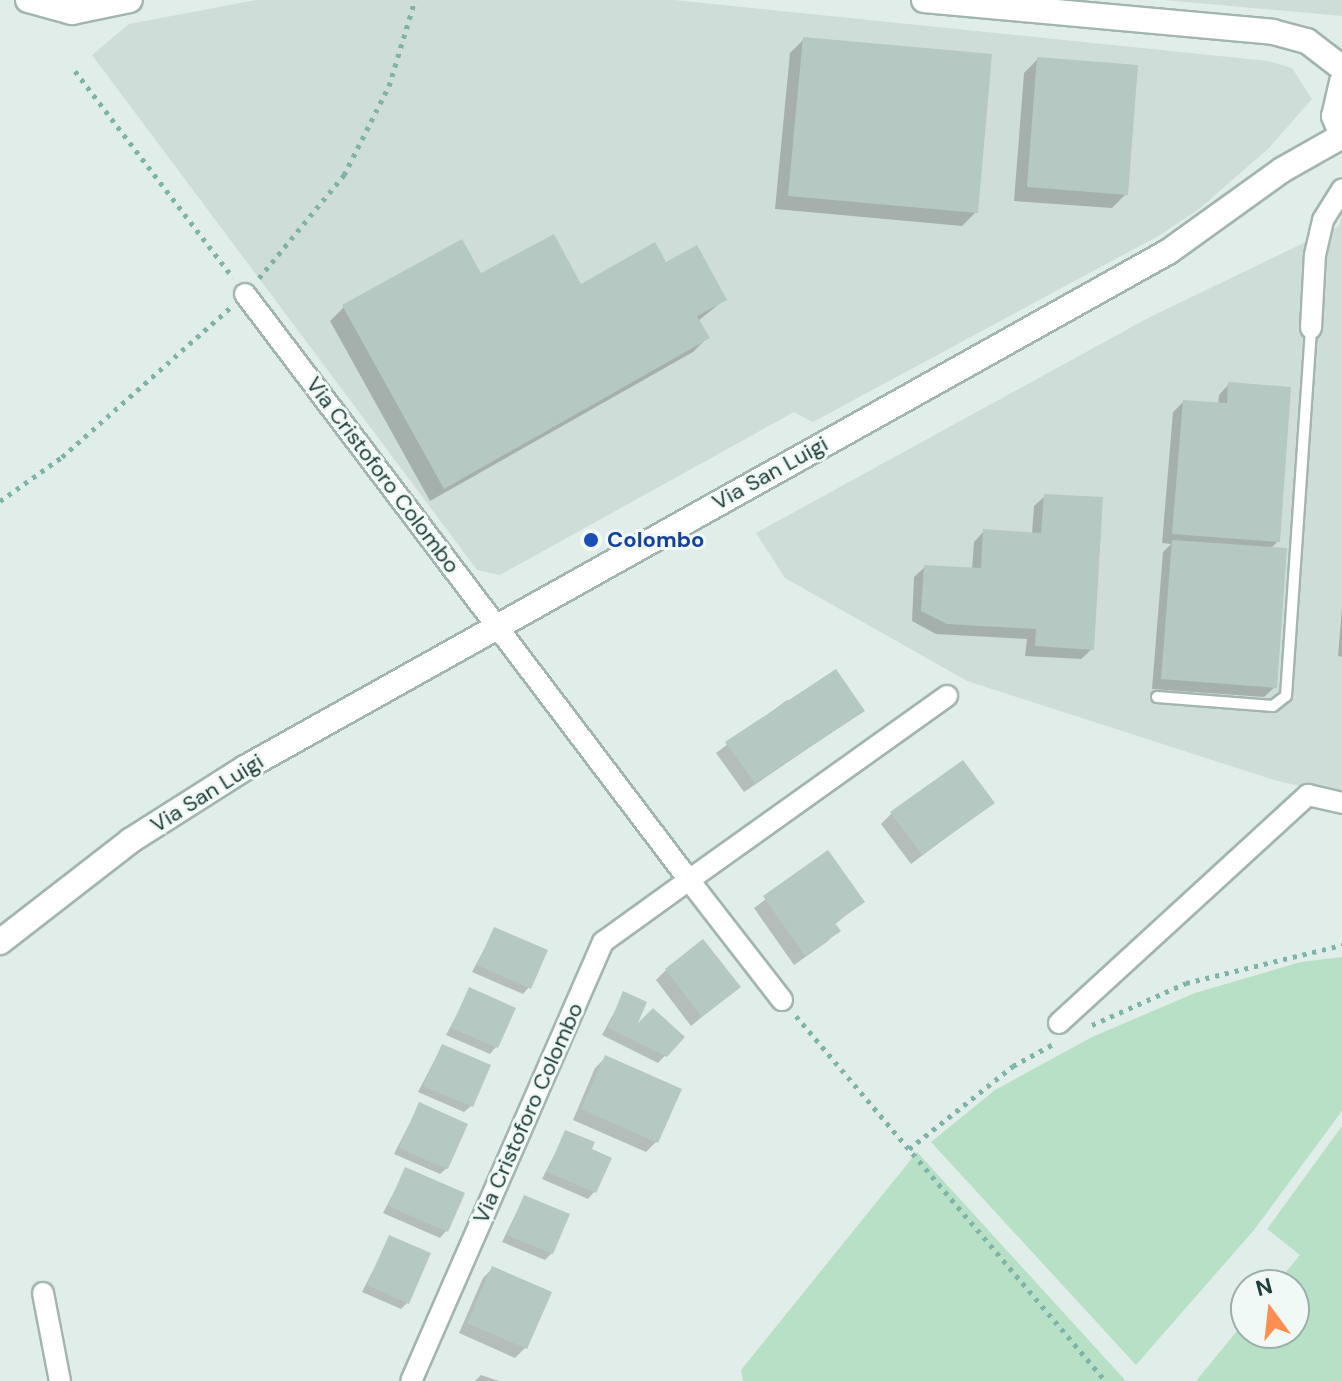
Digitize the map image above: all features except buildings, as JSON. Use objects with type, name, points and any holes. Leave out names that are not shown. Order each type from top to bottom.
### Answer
[{"type":"street","points":[[28,0],[72,12],[130,0]]},
{"type":"street","points":[[924,0],[1273,32],[1307,41],[1342,68]]},
{"type":"street","name":"Via San Luigi","points":[[0,942],[130,841],[245,768],[497,624],[1168,252],[1282,170],[1342,136],[1334,116],[1342,82]]},
{"type":"street","points":[[1311,328],[1315,255],[1323,220],[1342,190]]},
{"type":"street","name":"Via Cristoforo Colombo","points":[[245,294],[782,1000]]},
{"type":"street","name":"Via Cristoforo Colombo","points":[[411,1381],[603,942],[947,696]]},
{"type":"street","points":[[1060,1032],[1308,795],[1342,803]]},
{"type":"street","points":[[43,1293],[60,1381]]},
{"type":"lane","points":[[1157,697],[1273,706],[1286,696],[1311,328]]},
{"type":"path","points":[[0,501],[62,457],[245,294],[344,175],[389,86],[415,0]]},
{"type":"path","points":[[75,71],[245,294]]},
{"type":"path","points":[[1088,1027],[1186,983],[1342,945]]},
{"type":"path","points":[[782,1000],[1106,1381]]},
{"type":"path","points":[[909,1149],[1060,1032]]},
{"type":"shaded area","points":[[256,0],[674,0],[1268,61],[1292,68],[1312,99],[1269,148],[1198,210],[1160,235],[813,422],[794,412],[500,575],[477,570],[92,55],[129,24]]},
{"type":"shaded area","points":[[1163,0],[1342,0],[1342,16]]},
{"type":"shaded area","points":[[1342,212],[1342,796],[1274,780],[967,681],[785,578],[756,533],[1148,318],[1339,226]]},
{"type":"green space","points":[[1342,957],[1342,1111],[1254,1230],[1136,1365],[931,1142],[995,1090],[1092,1037],[1195,993],[1301,962]]},
{"type":"green space","points":[[1342,1126],[1342,1381],[1196,1381],[1230,1340],[1230,1349],[1310,1349],[1310,1269],[1288,1269],[1300,1255],[1267,1229]]},
{"type":"green space","points":[[917,1152],[1126,1381],[743,1381],[741,1370]]},
{"type":"place","name":"Colombo","points":[[591,540]]}]
